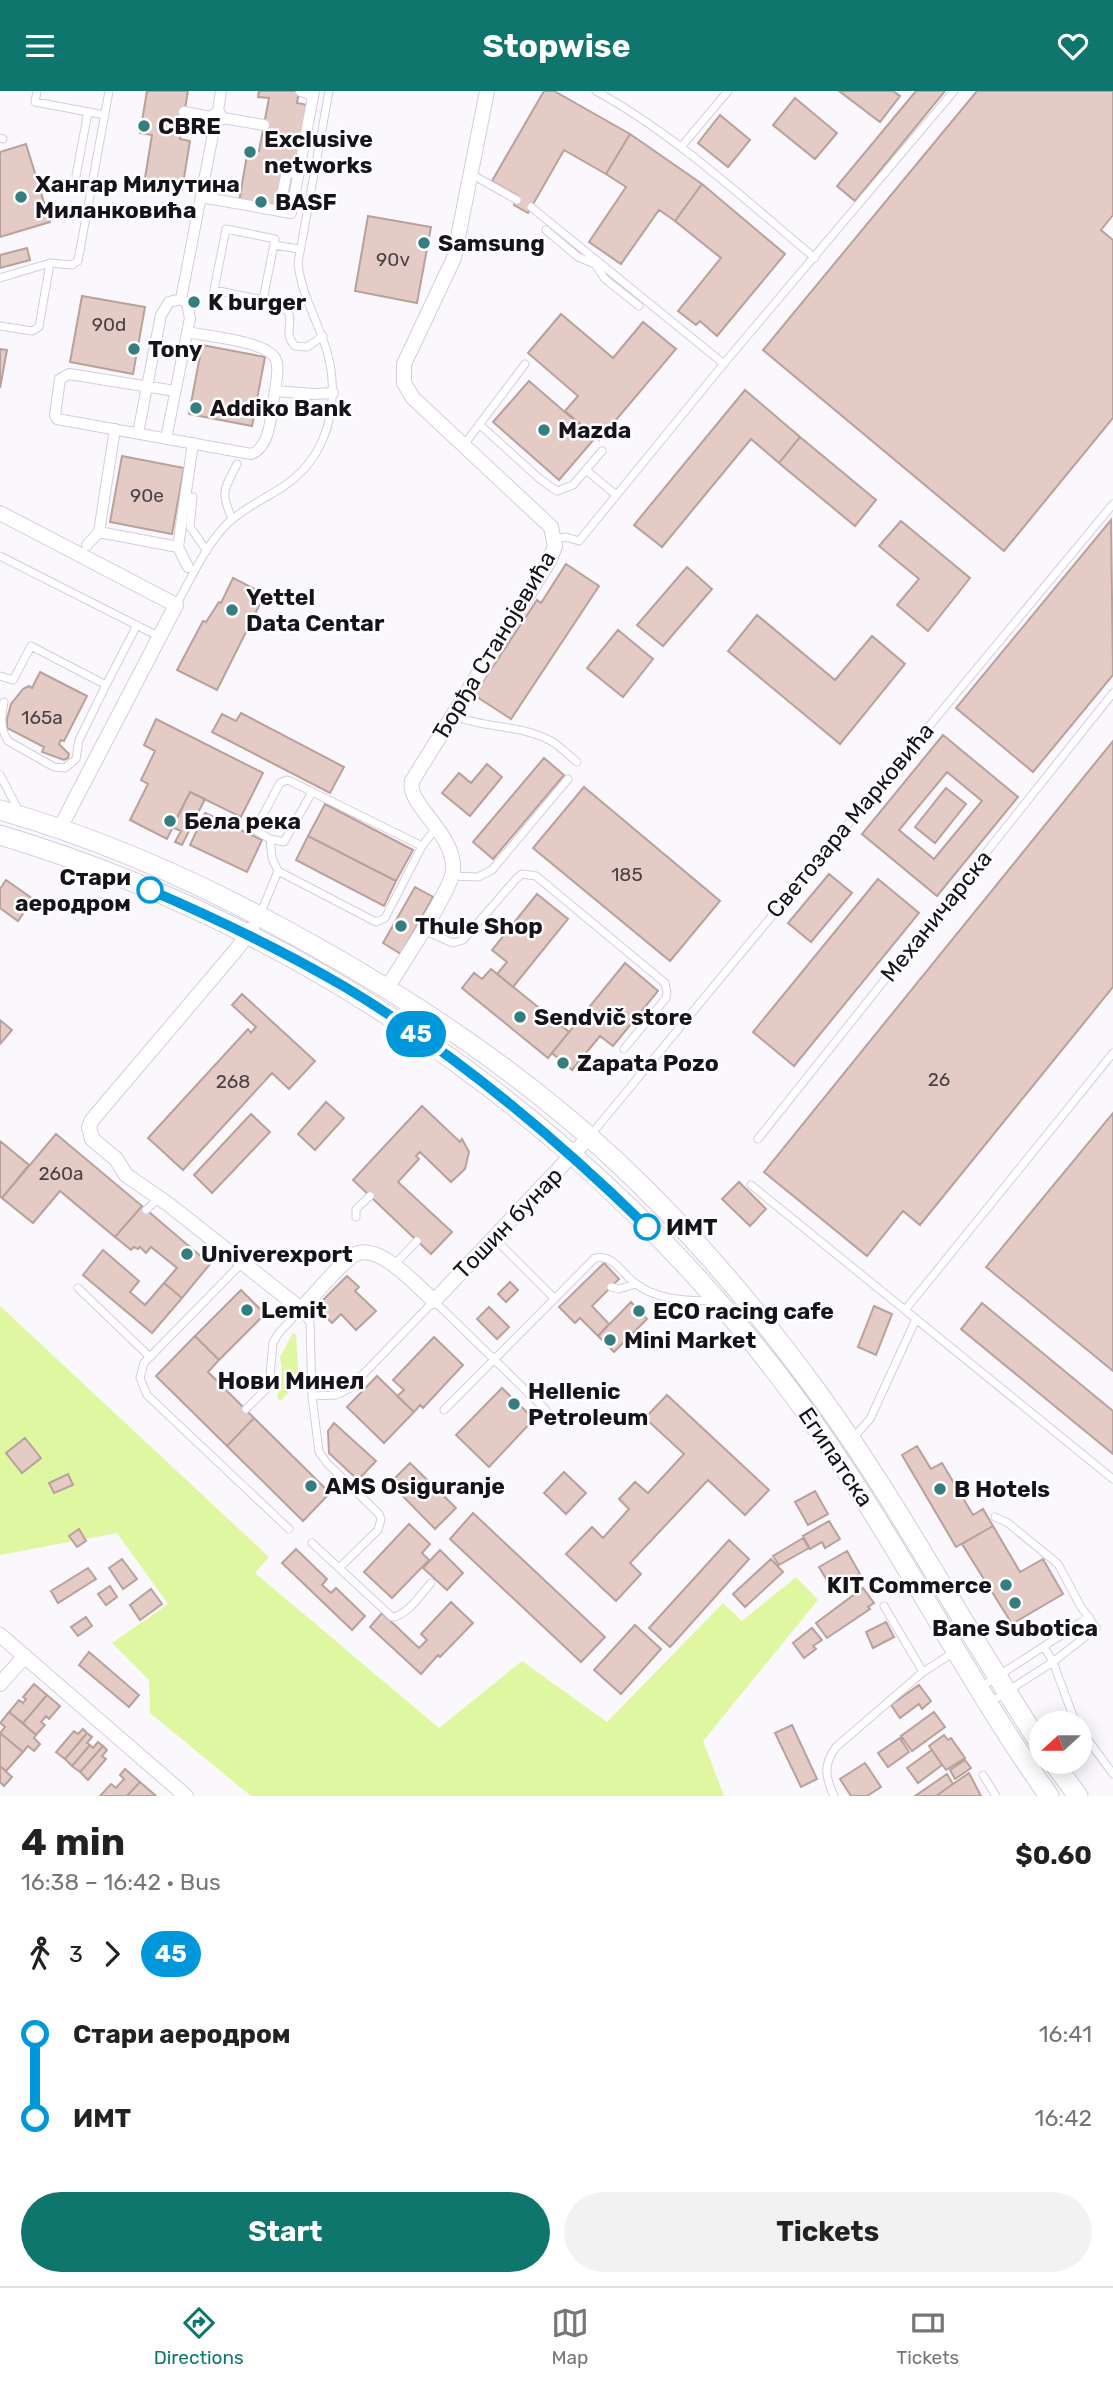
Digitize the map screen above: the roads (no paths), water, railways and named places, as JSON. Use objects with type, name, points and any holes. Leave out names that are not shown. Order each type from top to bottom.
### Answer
[{"type":"main road","points":[[0,810],[60,828],[160,868],[259,916],[387,988],[481,1050],[589,1137]]},
{"type":"main road","name":"Тошин бунар","points":[[0,835],[56,852],[128,879],[248,935],[346,988],[422,1038],[572,1156]]},
{"type":"main road","name":"Египатска","points":[[589,1137],[644,1188],[715,1262],[799,1367],[851,1440],[1029,1727]]},
{"type":"main road","name":"Египатска","points":[[572,1156],[652,1232],[717,1301],[821,1433],[1049,1796]]},
{"type":"main road","points":[[1063,1775],[1078,1796]]},
{"type":"street","points":[[181,299],[221,91]]},
{"type":"street","points":[[201,197],[279,211],[287,171],[298,173],[314,93],[301,91]]},
{"type":"street","name":"Ђорђа Станојевића","points":[[452,876],[452,856],[437,826],[412,794],[411,786],[549,561],[555,539],[551,527],[541,517],[413,398],[402,375],[404,364],[454,258],[487,91]]},
{"type":"street","points":[[184,112],[264,125]]},
{"type":"street","points":[[138,433],[161,315],[169,302],[181,299],[189,308],[187,332],[166,439]]},
{"type":"street","points":[[176,391],[69,374],[60,379],[55,409],[58,419],[251,454],[258,452],[265,443],[277,365],[269,352],[254,345],[187,332]]},
{"type":"street","points":[[275,391],[332,393]]},
{"type":"street","points":[[87,545],[99,532],[115,429]]},
{"type":"street","points":[[188,567],[178,547],[192,443]]},
{"type":"street","points":[[0,513],[176,605],[60,828]]},
{"type":"street","points":[[99,532],[178,547]]},
{"type":"street","points":[[387,988],[452,876]]},
{"type":"street","points":[[259,916],[248,935],[90,1124],[91,1135],[95,1142],[116,1159],[126,1175],[301,1309],[356,1254],[364,1251],[375,1252],[434,1301]]},
{"type":"street","points":[[572,1156],[589,1137]]},
{"type":"street","name":"Тошин бунар","points":[[434,1301],[572,1156]]},
{"type":"street","points":[[0,1635],[178,1793]]},
{"type":"street","points":[[0,1684],[25,1656]]},
{"type":"lane","points":[[37,91],[35,102],[105,115]]},
{"type":"lane","points":[[0,278],[50,263],[72,265],[79,258],[110,91]]},
{"type":"lane","points":[[176,605],[206,551],[232,519],[284,486],[307,465],[326,434],[332,393],[331,366],[323,337],[302,287],[298,263],[328,91]]},
{"type":"lane","points":[[596,91],[627,109],[681,148],[815,258]]},
{"type":"lane","points":[[681,148],[728,91]]},
{"type":"lane","points":[[555,539],[566,537],[579,541],[954,91]]},
{"type":"lane","points":[[76,176],[88,111]]},
{"type":"lane","points":[[471,174],[517,199]]},
{"type":"lane","points":[[531,207],[724,364]]},
{"type":"lane","points":[[226,229],[275,239],[274,244],[263,300],[214,290],[226,229]]},
{"type":"lane","points":[[545,230],[578,257],[609,270]]},
{"type":"lane","points":[[274,244],[299,249]]},
{"type":"lane","points":[[587,252],[605,279],[639,306]]},
{"type":"lane","points":[[0,326],[32,331],[39,327],[50,263]]},
{"type":"lane","points":[[281,307],[290,313],[288,335],[295,345],[307,347],[323,337]]},
{"type":"lane","points":[[463,446],[525,364]]},
{"type":"lane","points":[[479,424],[557,491],[573,485],[602,451]]},
{"type":"lane","points":[[232,519],[224,493],[237,464]]},
{"type":"lane","points":[[586,470],[616,495]]},
{"type":"lane","points":[[193,498],[190,527],[206,551]]},
{"type":"lane","name":"Светозара Марковића","points":[[589,1137],[1113,504]]},
{"type":"lane","points":[[0,557],[158,636]]},
{"type":"lane","points":[[4,702],[0,724],[3,736],[54,767],[65,768],[76,759],[79,740],[137,625]]},
{"type":"lane","points":[[0,676],[13,680],[31,646],[106,685]]},
{"type":"lane","name":"Механичарска","points":[[758,1139],[1113,693]]},
{"type":"lane","points":[[453,715],[465,720],[538,735],[551,741],[577,762]]},
{"type":"lane","points":[[0,775],[21,816]]},
{"type":"lane","points":[[452,876],[478,877],[492,870],[568,779]]},
{"type":"lane","points":[[312,792],[284,842],[270,839],[255,830],[280,783],[287,780],[312,792],[422,846]]},
{"type":"lane","points":[[270,839],[272,857],[278,871],[372,921],[379,922],[385,918],[422,846],[437,826]]},
{"type":"lane","points":[[259,916],[278,871]]},
{"type":"lane","points":[[422,929],[453,943],[463,940],[522,873],[536,876],[666,983],[666,998],[624,1049]]},
{"type":"lane","points":[[905,1310],[1113,1053]]},
{"type":"lane","points":[[751,1185],[1113,1479]]},
{"type":"lane","points":[[356,1217],[356,1209],[370,1196]]},
{"type":"lane","points":[[146,1210],[159,1198]]},
{"type":"lane","points":[[494,1238],[554,1298]]},
{"type":"lane","points":[[393,1265],[417,1241]]},
{"type":"lane","points":[[444,1410],[595,1258],[605,1257],[636,1285],[671,1299],[717,1301]]},
{"type":"lane","points":[[242,1264],[144,1363],[140,1373],[141,1383],[147,1395],[289,1529]]},
{"type":"lane","points":[[587,1266],[594,1272]]},
{"type":"lane","points":[[611,1287],[619,1289],[636,1285]]},
{"type":"lane","points":[[78,1288],[150,1357]]},
{"type":"lane","points":[[434,1301],[546,1410]]},
{"type":"lane","name":"Тошин бунар","points":[[312,1396],[335,1395],[350,1388],[434,1301]]},
{"type":"lane","points":[[246,1409],[269,1386],[272,1374],[271,1347],[278,1334],[301,1309],[310,1323],[312,1396],[319,1452],[381,1519],[378,1530],[339,1568]]},
{"type":"lane","points":[[851,1440],[870,1419],[916,1318]]},
{"type":"lane","points":[[984,1696],[1053,1662],[1095,1630],[1096,1625],[1058,1563],[1008,1523],[995,1517]]},
{"type":"lane","points":[[312,1543],[392,1617],[404,1612],[431,1583]]},
{"type":"lane","points":[[884,1605],[923,1671]]},
{"type":"lane","points":[[984,1696],[1002,1685],[1044,1647],[1089,1617]]},
{"type":"lane","points":[[1044,1647],[1053,1662],[1071,1711]]},
{"type":"lane","points":[[834,1796],[825,1770],[827,1759],[836,1748],[923,1671],[956,1650]]},
{"type":"lane","points":[[1092,1745],[1113,1774]]},
{"type":"lane","points":[[983,1775],[996,1796]]},
{"type":"place","name":"CBRE","points":[[144,126]]},
{"type":"place","name":"Exclusive networks","points":[[250,152]]},
{"type":"place","name":"Хангар Милутина Миланковића","points":[[21,197]]},
{"type":"place","name":"BASF","points":[[261,202]]},
{"type":"place","name":"Samsung","points":[[424,243]]},
{"type":"place","name":"K burger","points":[[194,302]]},
{"type":"place","name":"Tony","points":[[134,349]]},
{"type":"place","name":"Addiko Bank","points":[[196,408]]},
{"type":"place","name":"Mazda","points":[[544,430]]},
{"type":"place","name":"Yettel Data Centar","points":[[232,610]]},
{"type":"place","name":"Бела река","points":[[170,821]]},
{"type":"place","name":"Стари аеродром","points":[[150,890]]},
{"type":"place","name":"Thule Shop","points":[[401,926]]},
{"type":"place","name":"Sendvič store","points":[[520,1017]]},
{"type":"place","name":"Zapata Pozo","points":[[563,1063]]},
{"type":"place","name":"ИМТ","points":[[647,1227]]},
{"type":"place","name":"Univerexport","points":[[187,1254]]},
{"type":"place","name":"Lemit","points":[[247,1310]]},
{"type":"place","name":"ECO racing cafe","points":[[639,1311]]},
{"type":"place","name":"Mini Market","points":[[610,1340]]},
{"type":"place","name":"Hellenic Petroleum","points":[[514,1404]]},
{"type":"place","name":"AMS Osiguranje","points":[[311,1486]]},
{"type":"place","name":"B Hotels","points":[[940,1489]]},
{"type":"place","name":"KIT Commerce","points":[[1006,1585]]},
{"type":"place","name":"Bane Subotica","points":[[1015,1603]]},
{"type":"district","name":"Нови Минел","points":[[291,1381]]}]
